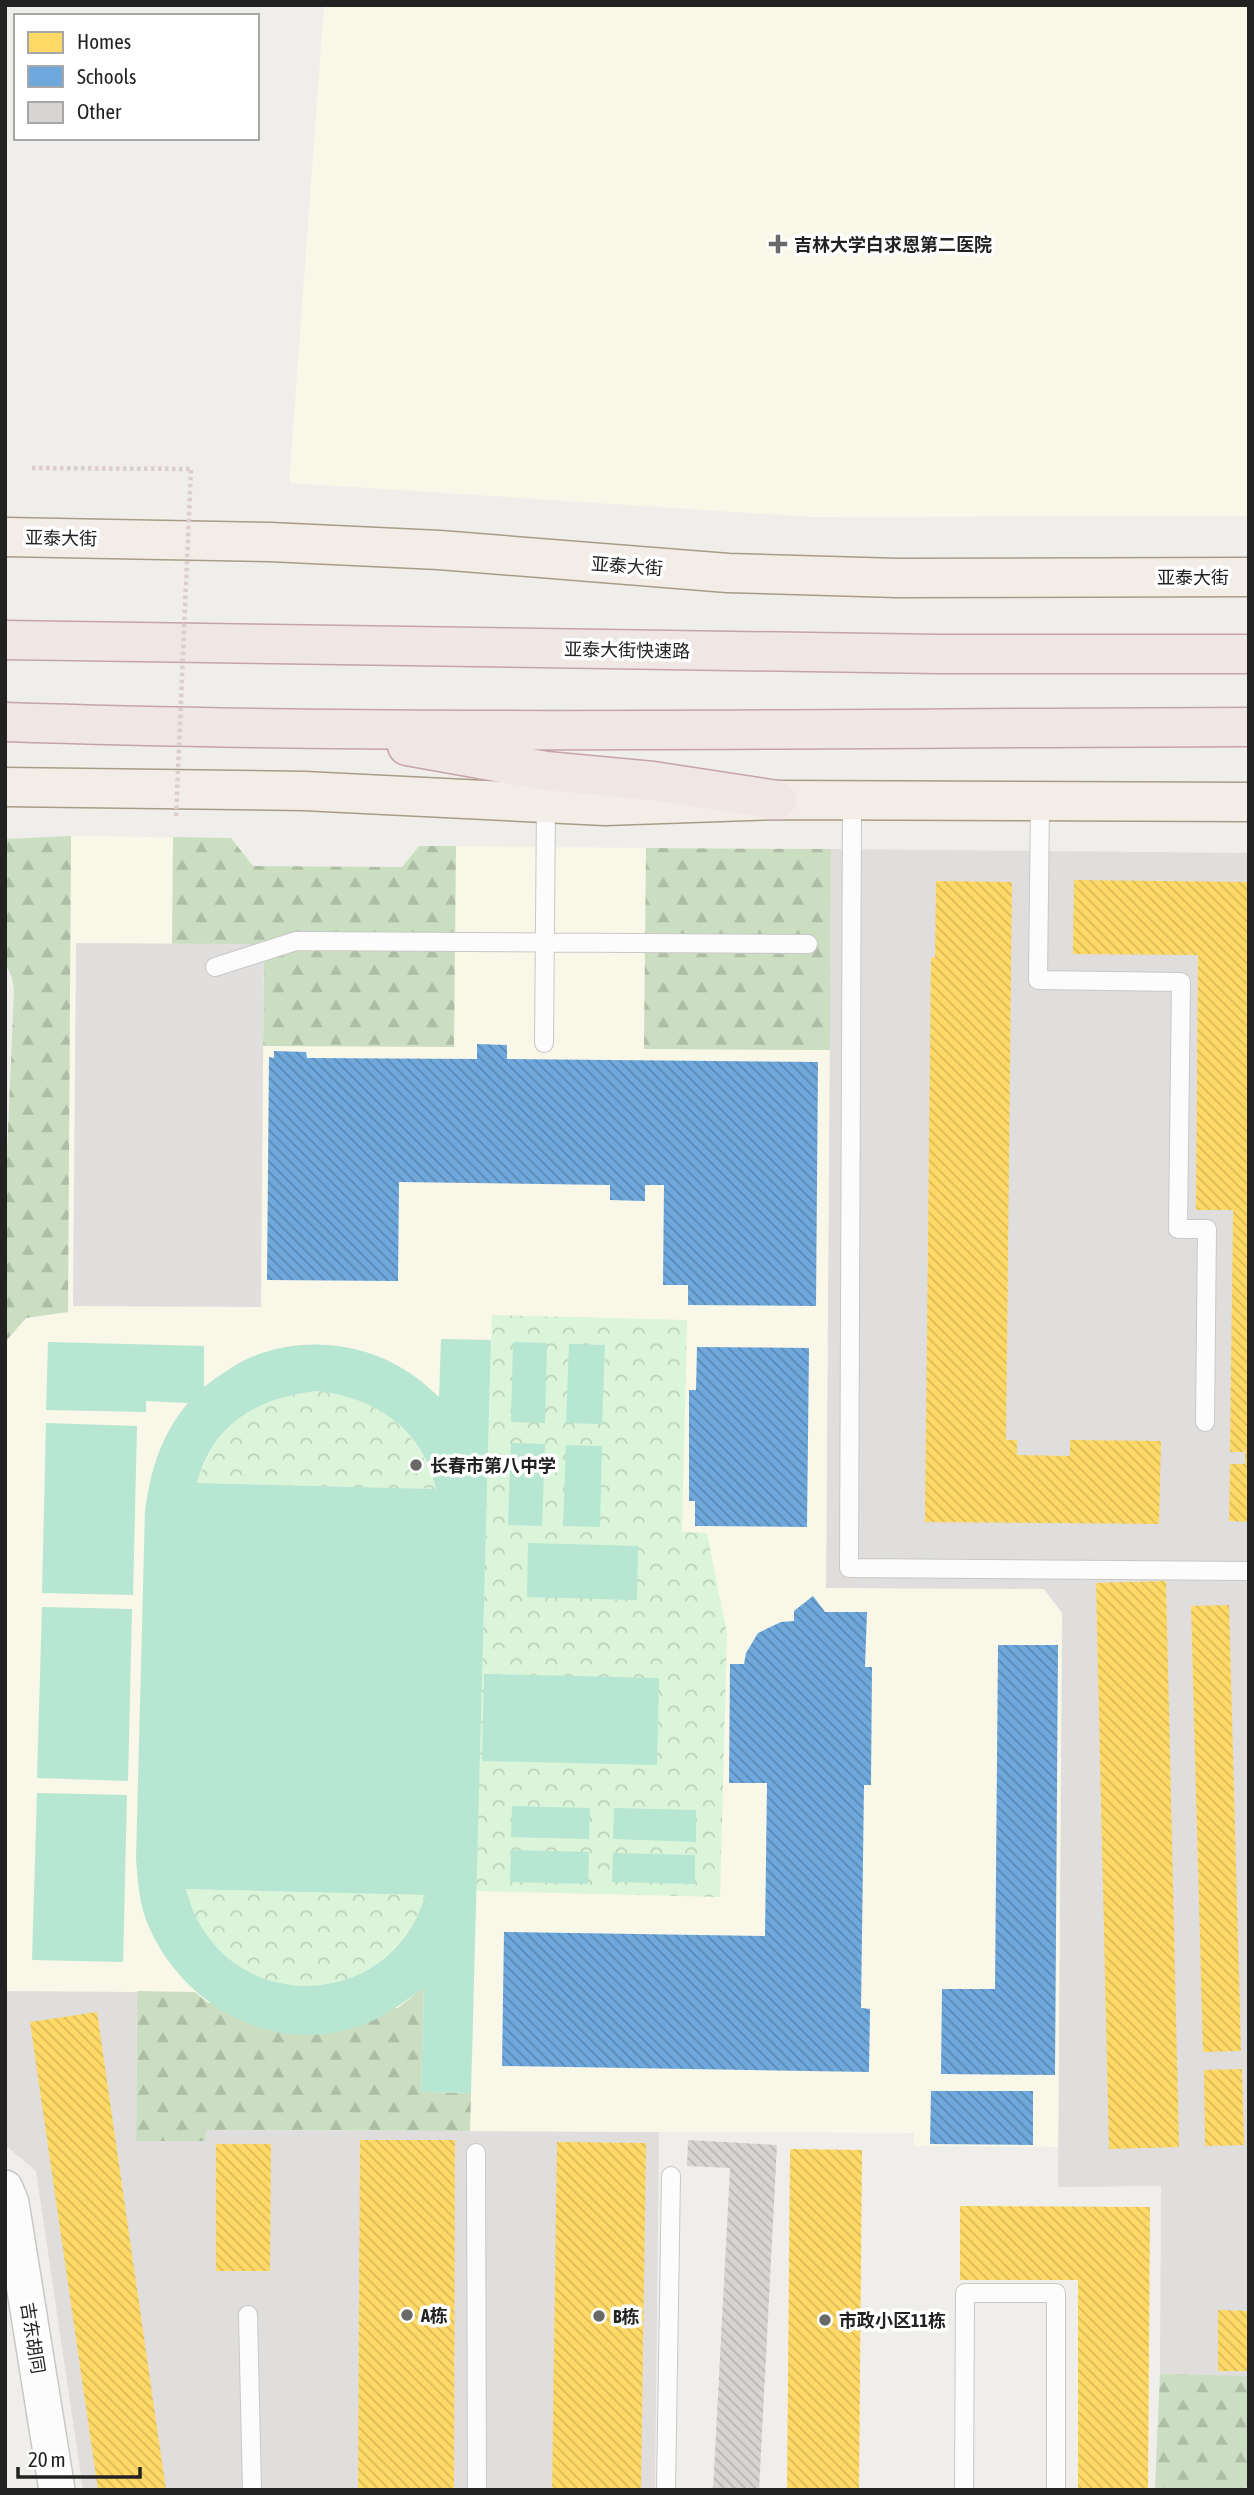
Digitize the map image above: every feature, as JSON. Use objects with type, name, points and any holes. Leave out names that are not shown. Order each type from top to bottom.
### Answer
[{"type":"highway","points":[[5,621],[104,643]]},
{"type":"highway","name":"亚泰大街快速路","points":[[5,640],[938,654],[1249,654]]},
{"type":"highway","points":[[5,722],[104,726],[341,728],[1249,727]]},
{"type":"highway","points":[[5,748],[104,726]]},
{"type":"highway","points":[[341,728],[416,748],[546,771],[653,781],[777,800]]},
{"type":"main road","name":"亚泰大街","points":[[5,537],[270,542],[439,550],[727,573],[897,578],[1249,577]]},
{"type":"main road","points":[[5,787],[304,791],[605,806],[777,800],[1249,802]]},
{"type":"street","name":"吉东胡同","points":[[5,2188],[11,2203],[57,2490]]},
{"type":"lane","points":[[852,800],[849,1568],[1249,1572]]},
{"type":"lane","points":[[1040,802],[1038,980],[1181,982],[1178,1229],[1207,1229],[1205,1422]]},
{"type":"lane","points":[[544,1043],[546,803]]},
{"type":"lane","points":[[215,967],[296,941],[808,944]]},
{"type":"lane","points":[[476,2152],[477,2490]]},
{"type":"lane","points":[[666,2490],[671,2176]]},
{"type":"lane","points":[[964,2490],[965,2293],[1056,2293],[1056,2490]]},
{"type":"lane","points":[[248,2315],[252,2490]]},
{"type":"path","points":[[32,468],[191,469],[176,816]]},
{"type":"shaded area","name":"吉林大学白求恩第二医院","points":[[324,5],[1249,5],[1249,516],[812,517],[289,483]]},
{"type":"shaded area","name":"长春市第八中学","points":[[71,836],[231,838],[253,866],[402,867],[419,846],[831,849],[826,1588],[1044,1589],[1062,1613],[1058,2147],[914,2146],[914,2133],[206,2130],[206,2141],[136,2141],[137,1992],[5,1991],[5,1342],[26,1318],[68,1312]]},
{"type":"shaded area","points":[[831,849],[1249,853],[1249,2490],[1155,2490],[1160,2374],[1161,2186],[1058,2187],[1062,1613],[826,1588]]},
{"type":"shaded area","points":[[76,943],[264,944],[261,1307],[73,1306]]},
{"type":"shaded area","points":[[5,1991],[137,1991],[136,2141],[205,2141],[205,2130],[659,2132],[655,2490],[83,2490],[36,2171],[5,2145]]},
{"type":"green space","points":[[71,836],[68,1312],[26,1318],[5,1342],[5,1202],[14,990],[5,962],[5,839]]},
{"type":"green space","points":[[173,837],[231,838],[253,866],[402,867],[419,846],[456,846],[454,1047],[263,1046],[264,944],[172,944]]},
{"type":"green space","points":[[646,848],[831,849],[830,1050],[644,1049]]},
{"type":"green space","points":[[492,1315],[687,1320],[682,1532],[707,1533],[727,1634],[720,1897],[476,1891]]},
{"type":"green space","points":[[441,1339],[491,1340],[471,2093],[421,2092],[424,1988],[370,2022],[337,2032],[303,2035],[271,2031],[240,2020],[212,2004],[186,1982],[165,1956],[143,1910],[136,1859],[145,1511],[150,1481],[164,1440],[188,1403],[146,1401],[146,1412],[46,1410],[48,1342],[204,1346],[204,1387],[241,1362],[274,1349],[316,1344],[337,1346],[377,1356],[396,1365],[417,1378],[439,1397]],"holes":[[[319,1391],[360,1401],[394,1420],[420,1450],[436,1489],[197,1483],[204,1462],[215,1444],[242,1416],[277,1399]],[[186,1889],[425,1895],[425,1896],[405,1936],[376,1965],[341,1981],[303,1986],[265,1979],[231,1961],[204,1931]]]},
{"type":"green space","points":[[513,1342],[547,1343],[545,1423],[511,1422]]},
{"type":"green space","points":[[569,1344],[605,1345],[602,1424],[566,1423]]},
{"type":"green space","points":[[319,1391],[361,1401],[394,1420],[419,1450],[436,1489],[197,1483],[216,1444],[242,1416],[277,1399]]},
{"type":"green space","points":[[46,1423],[137,1426],[133,1595],[42,1593]]},
{"type":"green space","points":[[511,1443],[545,1444],[542,1526],[508,1525]]},
{"type":"green space","points":[[566,1445],[602,1446],[600,1527],[563,1526]]},
{"type":"green space","points":[[528,1543],[638,1546],[637,1600],[527,1597]]},
{"type":"green space","points":[[42,1607],[132,1609],[128,1781],[37,1778]]},
{"type":"green space","points":[[484,1674],[659,1678],[657,1765],[482,1761]]},
{"type":"green space","points":[[37,1793],[127,1795],[123,1962],[32,1960]]},
{"type":"green space","points":[[512,1806],[590,1808],[589,1839],[511,1837]]},
{"type":"green space","points":[[614,1808],[696,1810],[696,1842],[613,1839]]},
{"type":"green space","points":[[511,1850],[589,1852],[588,1884],[510,1882]]},
{"type":"green space","points":[[613,1853],[695,1855],[695,1884],[612,1882]]},
{"type":"green space","points":[[186,1889],[425,1895],[409,1930],[385,1957],[356,1975],[324,1986],[290,1986],[257,1978],[227,1959],[199,1924]]},
{"type":"green space","points":[[424,1987],[421,2092],[471,2093],[470,2131],[206,2130],[206,2141],[136,2141],[137,1991],[195,1992],[208,2003],[398,2008]]},
{"type":"green space","points":[[1160,2374],[1249,2376],[1249,2490],[1155,2490]]},
{"type":"building: Homes","points":[[1074,880],[1249,882],[1249,1522],[1229,1521],[1230,1464],[1245,1464],[1245,1452],[1230,1452],[1233,1210],[1196,1210],[1198,955],[1073,954]]},
{"type":"building: Homes","points":[[936,881],[1012,882],[1006,1440],[1017,1440],[1017,1455],[1070,1456],[1070,1440],[1161,1441],[1159,1524],[925,1522],[931,958],[935,957]]},
{"type":"building: Homes","points":[[1166,1581],[1179,2147],[1109,2149],[1096,1583]]},
{"type":"building: Homes","points":[[1229,1605],[1241,2051],[1203,2052],[1191,1606]]},
{"type":"building: Homes","points":[[97,2012],[166,2490],[98,2490],[30,2022]]},
{"type":"building: Homes","points":[[1242,2069],[1244,2145],[1205,2146],[1204,2070]]},
{"type":"building: Homes","name":"A栋","points":[[360,2140],[455,2140],[454,2490],[358,2490]]},
{"type":"building: Homes","name":"B栋","points":[[557,2142],[646,2143],[641,2490],[552,2490]]},
{"type":"building: Homes","points":[[216,2144],[271,2144],[270,2271],[216,2271]]},
{"type":"building: Homes","name":"市政小区11栋","points":[[790,2149],[862,2150],[859,2490],[787,2490]]},
{"type":"building: Homes","points":[[960,2206],[1150,2207],[1148,2490],[1078,2490],[1078,2280],[960,2280]]},
{"type":"building: Homes","points":[[1218,2310],[1249,2311],[1249,2371],[1218,2371]]},
{"type":"building: Schools","points":[[477,1044],[507,1045],[507,1059],[818,1062],[816,1306],[688,1305],[688,1285],[663,1285],[664,1185],[645,1185],[645,1201],[610,1200],[610,1185],[399,1182],[398,1281],[267,1280],[269,1057],[274,1058],[274,1051],[306,1052],[307,1058],[477,1059]]},
{"type":"building: Schools","points":[[697,1347],[809,1348],[807,1527],[695,1526],[695,1501],[689,1501],[689,1390],[696,1390]]},
{"type":"building: Schools","points":[[813,1596],[825,1612],[867,1612],[865,1667],[872,1667],[871,1785],[864,1785],[861,2008],[870,2009],[869,2072],[502,2066],[504,1932],[765,1936],[767,1783],[729,1783],[730,1664],[744,1664],[746,1653],[758,1633],[781,1622],[794,1621],[794,1611]]},
{"type":"building: Schools","points":[[998,1645],[1058,1645],[1055,2075],[941,2074],[942,1989],[995,1989]]},
{"type":"building: Schools","points":[[931,2091],[1033,2091],[1033,2145],[930,2144]]},
{"type":"building: Other","points":[[688,2140],[777,2145],[759,2490],[713,2490],[730,2168],[687,2166]]},
{"type":"place","name":"吉林大学白求恩第二医院","points":[[778,244]]},
{"type":"place","name":"长春市第八中学","points":[[416,1465]]},
{"type":"place","name":"A栋","points":[[407,2315]]},
{"type":"place","name":"B栋","points":[[599,2316]]},
{"type":"place","name":"市政小区11栋","points":[[825,2320]]}]
